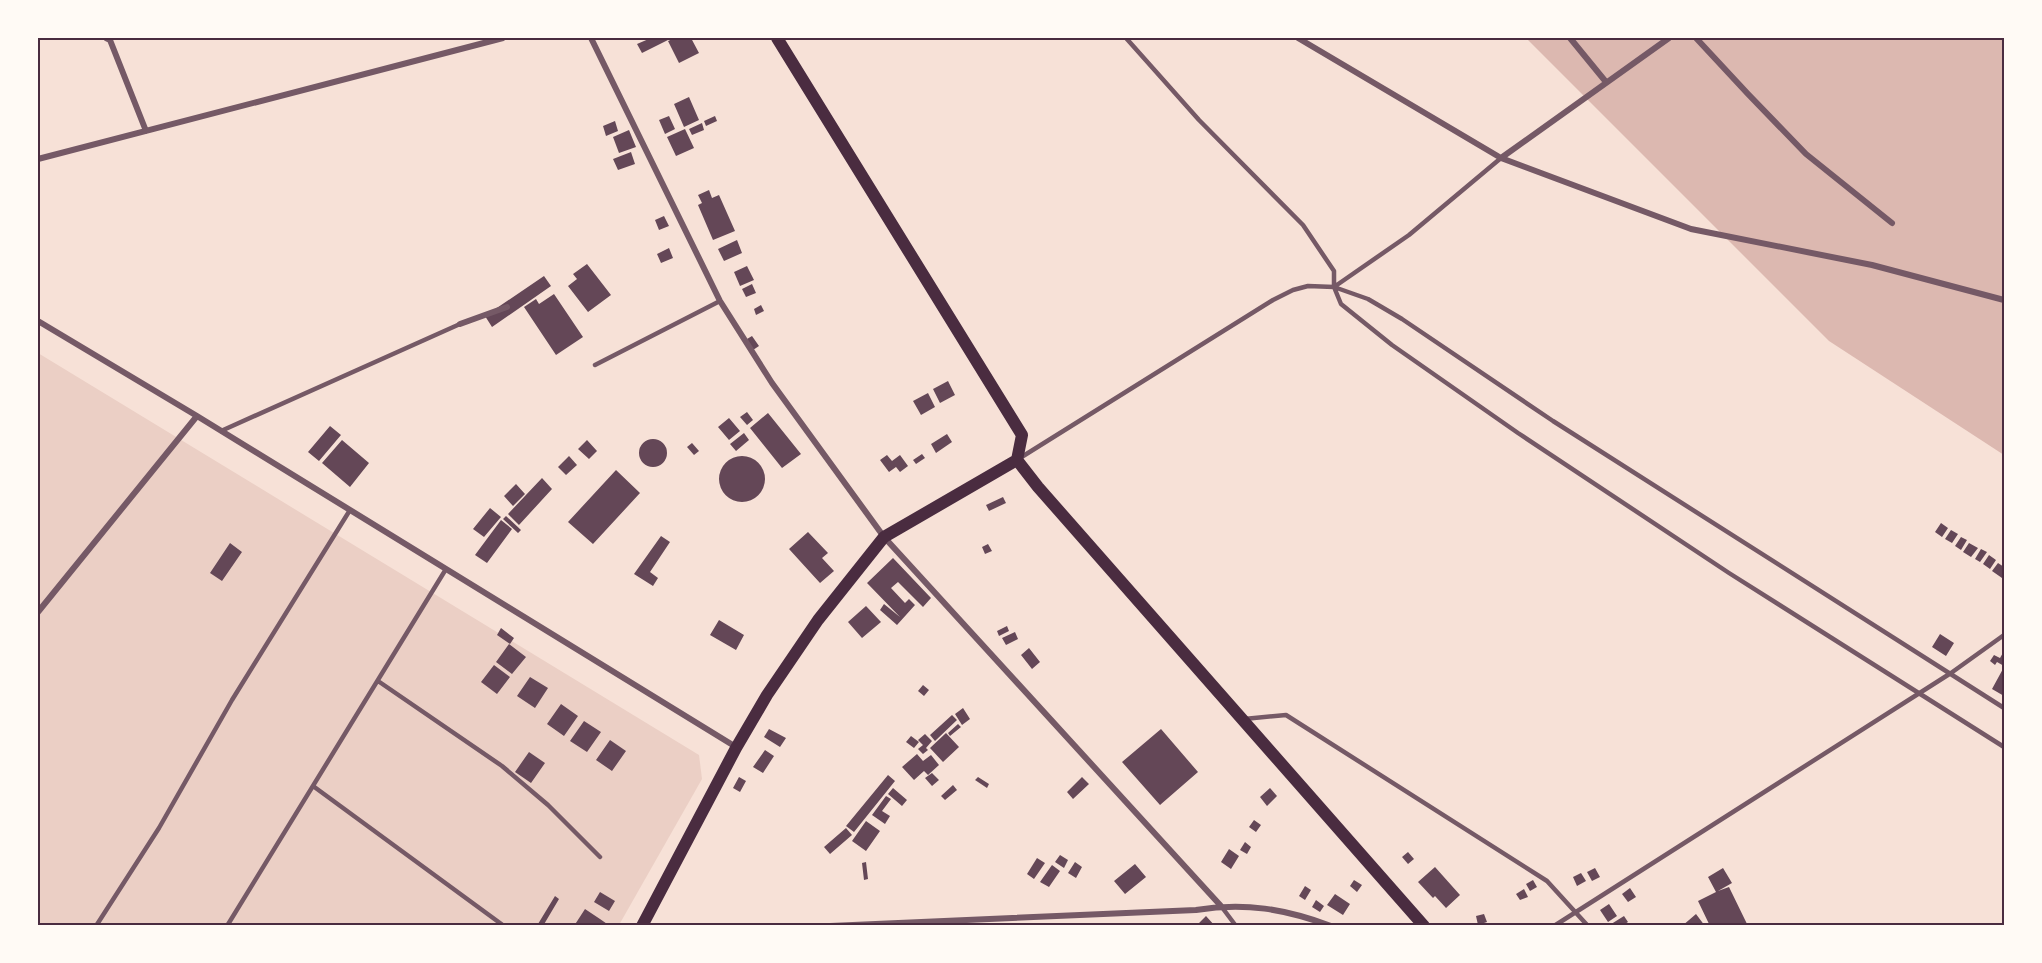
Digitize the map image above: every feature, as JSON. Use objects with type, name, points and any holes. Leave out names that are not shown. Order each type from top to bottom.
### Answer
[{"type":"main road","points":[[642,926],[736,748],[818,620],[884,537],[1017,460],[1022,435],[777,38]]},
{"type":"main road","points":[[1017,460],[1038,487],[1424,926]]},
{"type":"street","points":[[110,38],[146,130]]},
{"type":"street","points":[[38,159],[503,38]]},
{"type":"street","points":[[591,38],[720,301],[772,383],[884,537],[1221,906]]},
{"type":"street","points":[[1298,38],[1501,158],[1691,229],[1872,265],[2004,300]]},
{"type":"street","points":[[1570,38],[1606,82]]},
{"type":"street","points":[[1501,158],[1669,38]]},
{"type":"street","points":[[1696,38],[1806,154],[1892,223]]},
{"type":"street","points":[[460,324],[507,307]]},
{"type":"street","points":[[38,321],[197,416],[736,748]]},
{"type":"street","points":[[38,612],[197,416]]},
{"type":"street","points":[[830,926],[1197,910],[1221,906],[1262,907],[1303,916],[1331,926]]},
{"type":"street","points":[[1049,916],[1051,926]]},
{"type":"lane","points":[[1126,38],[1199,120],[1303,225],[1334,271],[1334,287],[1341,304],[1392,345],[1499,420],[1729,573],[2004,747]]},
{"type":"lane","points":[[1334,287],[1409,235],[1501,158]]},
{"type":"lane","points":[[1017,460],[1273,300],[1293,290],[1308,286],[1334,287],[1368,299],[1402,319],[1553,421],[2004,708]]},
{"type":"lane","points":[[595,365],[720,301]]},
{"type":"lane","points":[[221,431],[460,324]]},
{"type":"lane","points":[[96,926],[159,828],[232,700],[350,510]]},
{"type":"lane","points":[[227,926],[446,569]]},
{"type":"lane","points":[[1554,926],[1951,673],[2004,635]]},
{"type":"lane","points":[[378,681],[502,766],[548,805],[600,857]]},
{"type":"lane","points":[[1242,719],[1286,715],[1547,880],[1588,926]]},
{"type":"lane","points":[[313,786],[504,926]]},
{"type":"lane","points":[[1221,906],[1236,926]]},
{"type":"shaded area","points":[[1526,38],[2004,38],[2004,455],[1829,341]]},
{"type":"shaded area","points":[[38,353],[699,755],[702,779],[619,925],[38,925]]},
{"type":"building","points":[[651,38],[672,38],[642,53],[637,44]]},
{"type":"building","points":[[675,38],[691,38],[699,53],[679,63],[668,41]]},
{"type":"building","points":[[689,97],[699,120],[684,127],[674,104]]},
{"type":"building","points":[[669,116],[675,129],[665,134],[659,120]]},
{"type":"building","points":[[715,116],[717,121],[706,126],[704,121]]},
{"type":"building","points":[[615,121],[618,131],[606,136],[603,126]]},
{"type":"building","points":[[702,123],[704,130],[692,135],[689,129]]},
{"type":"building","points":[[685,129],[694,148],[676,156],[667,137]]},
{"type":"building","points":[[629,130],[636,147],[619,153],[613,137]]},
{"type":"building","points":[[631,152],[635,164],[618,170],[613,159]]},
{"type":"building","points":[[709,190],[712,198],[719,195],[735,231],[713,240],[698,205],[702,203],[698,195]]},
{"type":"building","points":[[664,216],[669,226],[659,230],[655,220]]},
{"type":"building","points":[[737,240],[742,253],[724,261],[718,249]]},
{"type":"building","points":[[669,248],[673,258],[661,263],[657,254]]},
{"type":"building","points":[[587,264],[611,295],[588,312],[568,286],[577,279],[573,274]]},
{"type":"building","points":[[747,266],[754,280],[740,286],[734,272]]},
{"type":"building","points":[[544,276],[551,286],[492,327],[485,316]]},
{"type":"building","points":[[752,284],[756,293],[746,297],[742,289]]},
{"type":"building","points":[[554,294],[583,337],[556,355],[524,307],[536,299],[539,304]]},
{"type":"building","points":[[761,305],[764,311],[756,315],[754,309]]},
{"type":"building","points":[[752,336],[759,346],[753,350],[747,339]]},
{"type":"building","points":[[948,381],[955,395],[940,403],[933,389]]},
{"type":"building","points":[[928,393],[935,407],[921,415],[913,401]]},
{"type":"building","points":[[747,412],[753,420],[747,425],[740,417]]},
{"type":"building","points":[[768,413],[801,454],[782,468],[750,428]]},
{"type":"building","points":[[729,418],[740,431],[729,440],[718,427]]},
{"type":"building","points":[[330,426],[341,435],[319,461],[308,452]]},
{"type":"building","points":[[744,433],[749,440],[736,451],[730,444]]},
{"type":"building","points":[[947,434],[952,442],[936,453],[931,444]]},
{"type":"building","points":[[653,439],[663,443],[667,453],[663,463],[653,467],[643,463],[639,453],[643,443]]},
{"type":"building","points":[[342,440],[369,463],[350,487],[322,463]]},
{"type":"building","points":[[587,440],[597,451],[589,459],[578,449]]},
{"type":"building","points":[[692,443],[699,451],[694,455],[687,447]]},
{"type":"building","points":[[922,454],[925,458],[916,464],[913,460]]},
{"type":"building","points":[[887,455],[892,461],[900,455],[908,466],[900,472],[896,467],[889,472],[880,460]]},
{"type":"building","points":[[569,456],[577,465],[566,475],[558,467]]},
{"type":"building","points":[[742,456],[758,463],[765,479],[758,495],[742,502],[726,495],[719,479],[726,463]]},
{"type":"building","points":[[616,470],[640,493],[593,544],[568,522]]},
{"type":"building","points":[[542,478],[552,489],[519,525],[508,514]]},
{"type":"building","points":[[516,484],[525,494],[513,506],[504,496]]},
{"type":"building","points":[[1003,497],[1006,503],[989,511],[986,505]]},
{"type":"building","points":[[490,508],[501,517],[484,537],[473,529]]},
{"type":"building","points":[[506,516],[521,530],[518,533],[503,519]]},
{"type":"building","points":[[501,520],[512,529],[487,563],[475,555]]},
{"type":"building","points":[[1941,523],[1948,528],[1942,537],[1935,532]]},
{"type":"building","points":[[1951,530],[1958,534],[1952,543],[1945,539]]},
{"type":"building","points":[[808,532],[828,553],[822,558],[834,571],[820,583],[789,549]]},
{"type":"building","points":[[661,536],[670,542],[650,572],[658,578],[653,586],[634,574]]},
{"type":"building","points":[[1961,537],[1967,540],[1961,550],[1955,546]]},
{"type":"building","points":[[230,543],[242,552],[222,581],[210,573]]},
{"type":"building","points":[[1969,543],[1978,548],[1971,557],[1963,552]]},
{"type":"building","points":[[988,544],[992,551],[985,554],[982,547]]},
{"type":"building","points":[[1981,549],[1987,552],[1980,562],[1975,559]]},
{"type":"building","points":[[1989,555],[1996,560],[1990,569],[1983,564]]},
{"type":"building","points":[[893,558],[931,598],[923,607],[898,582],[891,588],[905,603],[909,599],[915,605],[897,625],[880,610],[884,604],[900,617],[867,583]]},
{"type":"building","points":[[1998,563],[2004,567],[2002,578],[1992,571]]},
{"type":"building","points":[[866,606],[881,622],[862,638],[848,622]]},
{"type":"building","points":[[719,620],[744,635],[736,650],[710,635]]},
{"type":"building","points":[[1007,626],[1009,631],[999,636],[997,631]]},
{"type":"building","points":[[501,628],[514,638],[510,644],[497,635]]},
{"type":"building","points":[[1015,632],[1018,639],[1006,645],[1002,638]]},
{"type":"building","points":[[1940,634],[1954,643],[1946,656],[1932,647]]},
{"type":"building","points":[[509,644],[526,657],[512,674],[496,662]]},
{"type":"building","points":[[1029,648],[1040,662],[1032,669],[1021,655]]},
{"type":"building","points":[[2004,651],[2004,666],[1997,662],[1995,665],[1990,661],[1994,655],[2000,658]]},
{"type":"building","points":[[494,665],[510,677],[497,694],[481,682]]},
{"type":"building","points":[[2004,667],[2004,696],[1992,689]]},
{"type":"building","points":[[530,677],[548,688],[535,708],[517,696]]},
{"type":"building","points":[[923,685],[929,690],[924,696],[918,691]]},
{"type":"building","points":[[561,704],[578,716],[564,736],[547,724]]},
{"type":"building","points":[[963,708],[970,719],[962,725],[955,714]]},
{"type":"building","points":[[952,715],[957,720],[935,741],[930,735]]},
{"type":"building","points":[[584,721],[601,732],[587,752],[570,741]]},
{"type":"building","points":[[958,724],[961,727],[950,736],[948,733]]},
{"type":"building","points":[[769,729],[786,738],[780,747],[764,737]]},
{"type":"building","points":[[1161,729],[1198,772],[1160,805],[1122,762]]},
{"type":"building","points":[[946,733],[959,747],[943,762],[930,748]]},
{"type":"building","points":[[925,734],[932,741],[926,748],[928,750],[923,754],[918,749],[923,745],[918,740]]},
{"type":"building","points":[[911,736],[919,742],[914,748],[906,742]]},
{"type":"building","points":[[610,740],[626,751],[612,771],[596,760]]},
{"type":"building","points":[[765,750],[774,756],[763,773],[753,767]]},
{"type":"building","points":[[529,752],[545,763],[531,783],[515,772]]},
{"type":"building","points":[[917,754],[923,761],[931,755],[939,765],[928,775],[924,771],[914,780],[902,767]]},
{"type":"building","points":[[932,773],[939,780],[932,786],[925,778]]},
{"type":"building","points":[[888,775],[895,781],[854,832],[846,826]]},
{"type":"building","points":[[739,777],[746,781],[740,792],[733,788]]},
{"type":"building","points":[[978,777],[989,784],[987,788],[975,780]]},
{"type":"building","points":[[1082,777],[1089,784],[1073,799],[1067,792]]},
{"type":"building","points":[[953,785],[957,790],[945,800],[941,796]]},
{"type":"building","points":[[893,788],[907,800],[902,806],[888,794]]},
{"type":"building","points":[[1270,788],[1277,796],[1267,806],[1260,797]]},
{"type":"building","points":[[886,796],[891,799],[882,811],[890,816],[885,824],[872,815]]},
{"type":"building","points":[[1254,820],[1261,825],[1256,832],[1249,827]]},
{"type":"building","points":[[866,821],[880,831],[866,851],[852,841]]},
{"type":"building","points":[[846,828],[852,835],[830,854],[824,847]]},
{"type":"building","points":[[1245,842],[1251,847],[1247,854],[1240,850]]},
{"type":"building","points":[[1229,849],[1239,856],[1231,869],[1221,862]]},
{"type":"building","points":[[1408,852],[1414,859],[1408,864],[1402,857]]},
{"type":"building","points":[[1060,855],[1068,860],[1064,868],[1055,862]]},
{"type":"building","points":[[1037,858],[1045,863],[1034,879],[1027,874]]},
{"type":"building","points":[[866,862],[868,879],[864,880],[862,863]]},
{"type":"building","points":[[1075,862],[1082,867],[1076,878],[1068,873]]},
{"type":"building","points":[[1135,864],[1146,877],[1125,894],[1114,881]]},
{"type":"building","points":[[1052,865],[1060,871],[1049,887],[1040,882]]},
{"type":"building","points":[[1435,867],[1460,895],[1446,908],[1418,882]]},
{"type":"building","points":[[1595,868],[1600,877],[1592,881],[1587,872]]},
{"type":"building","points":[[1723,868],[1732,883],[1718,891],[1729,887],[1748,926],[1710,926],[1698,901],[1716,892],[1708,877]]},
{"type":"building","points":[[1581,873],[1586,881],[1577,886],[1573,877]]},
{"type":"building","points":[[1354,880],[1362,885],[1357,892],[1350,886]]},
{"type":"building","points":[[1533,880],[1537,887],[1530,891],[1526,884]]},
{"type":"building","points":[[1305,886],[1311,890],[1305,900],[1299,896]]},
{"type":"building","points":[[1630,888],[1636,897],[1628,902],[1622,894]]},
{"type":"building","points":[[1524,889],[1528,897],[1520,900],[1516,894]]},
{"type":"building","points":[[600,892],[615,901],[609,911],[594,902]]},
{"type":"building","points":[[1335,894],[1350,904],[1343,915],[1327,905]]},
{"type":"building","points":[[555,896],[559,899],[541,926],[538,924]]},
{"type":"building","points":[[1316,900],[1324,906],[1320,912],[1312,907]]},
{"type":"building","points":[[1609,904],[1617,916],[1608,922],[1600,910]]},
{"type":"building","points":[[585,909],[600,919],[610,926],[574,926]]},
{"type":"building","points":[[1484,914],[1487,922],[1478,925],[1476,916]]},
{"type":"building","points":[[1696,914],[1705,926],[1682,926]]},
{"type":"building","points":[[1206,916],[1215,926],[1196,926]]},
{"type":"building","points":[[1624,916],[1628,922],[1622,926],[1608,926]]}]
